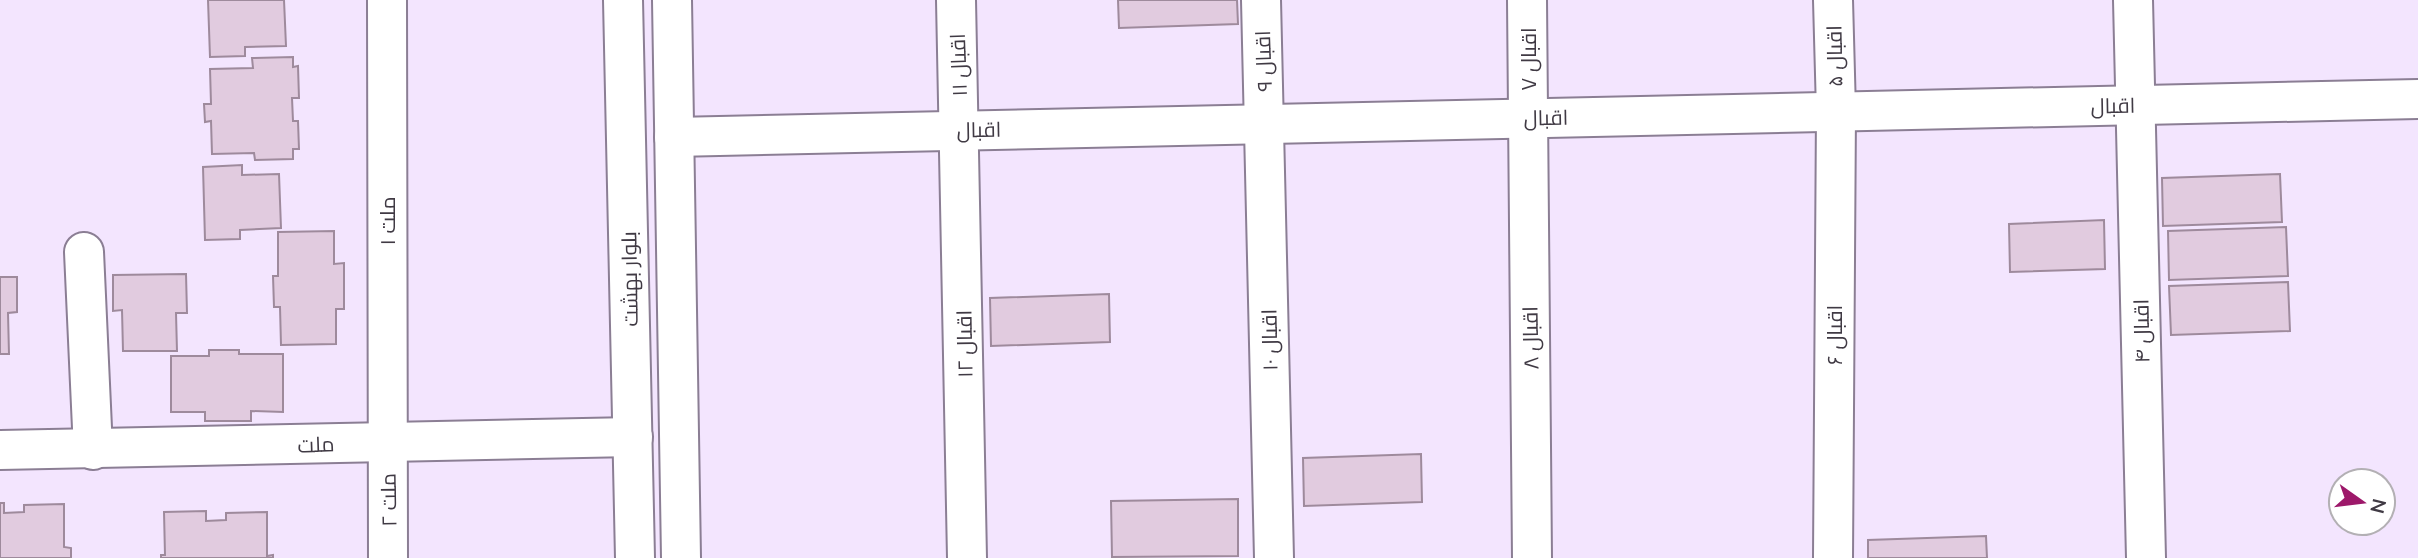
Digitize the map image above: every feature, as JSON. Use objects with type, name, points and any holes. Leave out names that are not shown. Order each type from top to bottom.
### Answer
[{"type":"street","name":"ملت ۱","points":[[387,0],[387,442]]},
{"type":"street","name":"بلوار بهشت","points":[[623,0],[635,558]]},
{"type":"street","points":[[672,0],[681,558]]},
{"type":"street","name":"اقبال ۱۱","points":[[956,0],[960,129]]},
{"type":"street","name":"اقبال ۹","points":[[1261,0],[1265,123]]},
{"type":"street","name":"اقبال ۷","points":[[1528,0],[1528,118]]},
{"type":"street","name":"اقبال ۵","points":[[1833,0],[1836,111]]},
{"type":"street","name":"اقبال ۴","points":[[2133,0],[2146,558]]},
{"type":"street","name":"اقبال","points":[[626,139],[960,129],[2418,99]]},
{"type":"street","name":"اقبال ۶","points":[[1833,558],[1836,111]]},
{"type":"street","name":"اقبال ۸","points":[[1528,118],[1532,558]]},
{"type":"street","name":"اقبال ۱۰","points":[[1265,123],[1273,558]]},
{"type":"street","name":"اقبال ۱۲","points":[[960,129],[967,558]]},
{"type":"street","points":[[84,252],[93,450]]},
{"type":"street","name":"ملت","points":[[0,450],[633,437]]},
{"type":"street","name":"ملت ۲","points":[[387,442],[388,558]]},
{"type":"building","points":[[208,0],[284,0],[286,46],[245,47],[245,56],[210,57]]},
{"type":"building","points":[[1118,0],[1237,0],[1238,24],[1119,28]]},
{"type":"building","points":[[293,57],[293,67],[298,66],[299,98],[292,98],[293,121],[298,121],[299,149],[293,149],[293,159],[255,160],[254,153],[212,154],[211,121],[205,122],[204,104],[211,104],[210,69],[253,68],[252,58]]},
{"type":"building","points":[[242,165],[242,175],[279,174],[281,228],[240,230],[240,239],[205,240],[203,167]]},
{"type":"building","points":[[2280,174],[2282,222],[2163,226],[2162,178]]},
{"type":"building","points":[[2104,220],[2105,269],[2010,272],[2009,224]]},
{"type":"building","points":[[2286,227],[2288,276],[2169,280],[2168,231]]},
{"type":"building","points":[[334,231],[334,264],[344,263],[344,309],[336,309],[336,344],[281,345],[280,307],[274,307],[273,276],[278,276],[278,232]]},
{"type":"building","points":[[186,274],[187,313],[176,313],[177,351],[123,351],[122,310],[113,311],[113,275]]},
{"type":"building","points":[[0,277],[17,277],[17,312],[8,313],[9,354],[0,354]]},
{"type":"building","points":[[2288,282],[2290,331],[2171,335],[2169,286]]},
{"type":"building","points":[[1109,294],[1110,342],[991,346],[990,298]]},
{"type":"building","points":[[209,350],[239,350],[239,354],[283,354],[283,412],[251,411],[251,421],[205,421],[205,412],[171,412],[171,356],[209,356]]},
{"type":"building","points":[[1421,454],[1422,502],[1304,506],[1303,458]]},
{"type":"building","points":[[1238,499],[1238,556],[1112,557],[1111,501]]},
{"type":"building","points":[[0,503],[4,503],[4,513],[24,512],[24,505],[64,504],[64,547],[71,548],[71,558],[0,558]]},
{"type":"building","points":[[206,511],[206,521],[226,520],[226,513],[267,512],[267,556],[273,555],[273,558],[161,558],[161,555],[165,555],[164,512]]},
{"type":"building","points":[[1986,536],[1987,558],[1868,558],[1868,540]]}]
